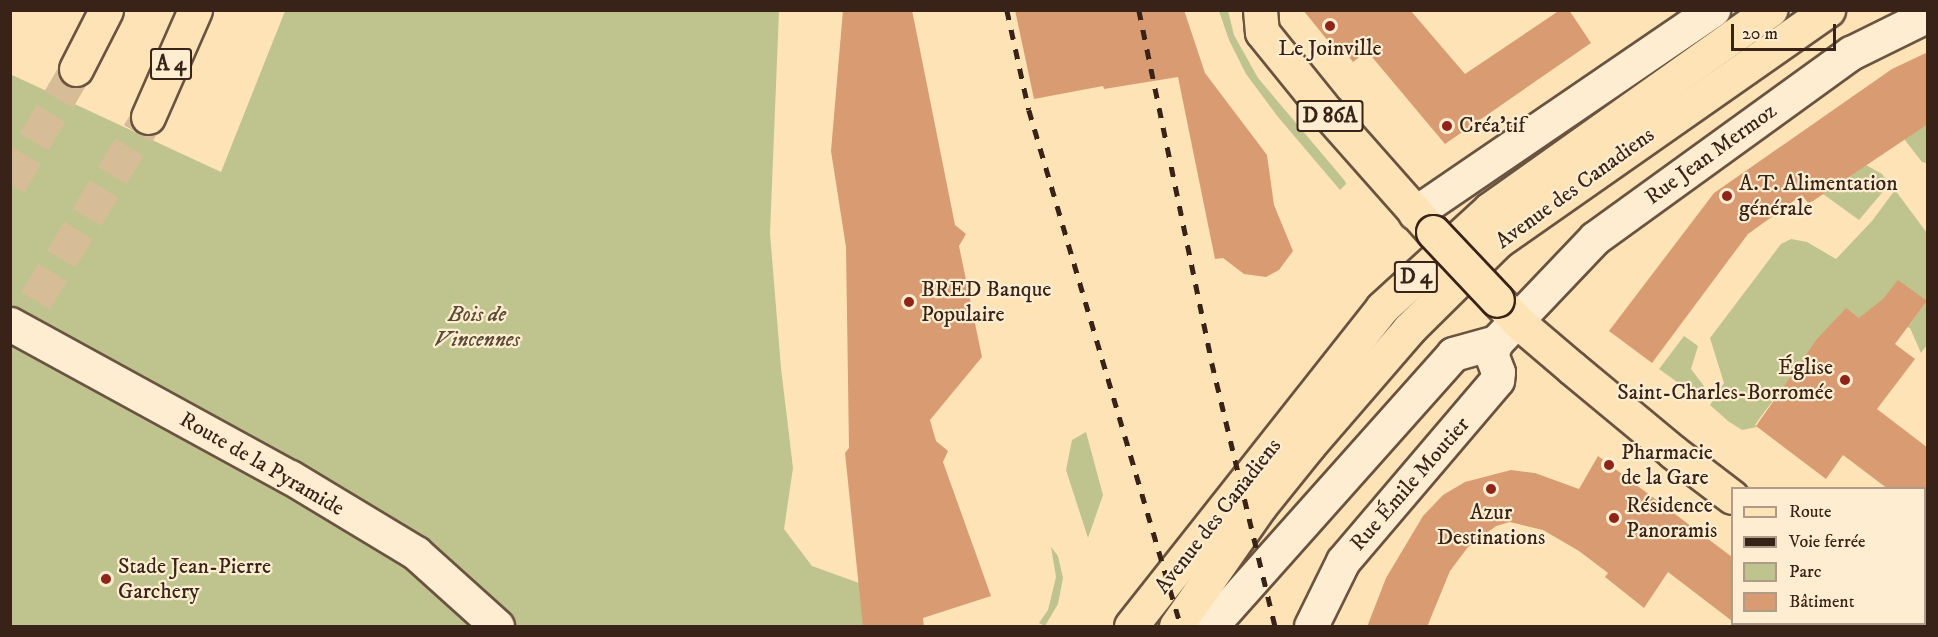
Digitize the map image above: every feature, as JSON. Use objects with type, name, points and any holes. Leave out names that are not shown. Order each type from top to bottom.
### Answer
[{"type":"main road","points":[[76,69],[106,10]]},
{"type":"main road","name":"A 4","points":[[148,117],[195,10]]},
{"type":"main road","name":"D 86A","points":[[1260,10],[1262,32],[1326,111],[1424,223],[1504,322],[1731,496]]},
{"type":"main road","name":"Avenue des Canadiens","points":[[1131,627],[1382,308],[1490,209],[1770,10]]},
{"type":"main road","name":"Avenue des Canadiens","points":[[1176,627],[1260,506],[1309,445],[1409,329],[1498,241],[1828,10]]},
{"type":"street","points":[[1424,223],[1713,10]]},
{"type":"street","name":"Rue Jean Mermoz","points":[[1504,322],[1595,237],[1851,53],[1928,15]]},
{"type":"street","points":[[1211,627],[1453,354],[1504,322]]},
{"type":"street","name":"Rue Émile Moutier","points":[[1311,627],[1343,561],[1497,380],[1498,372],[1491,354],[1504,322]]},
{"type":"street","name":"Route de la Pyramide","points":[[10,324],[290,477],[416,553],[497,627]]},
{"type":"green space","name":"Bois de Vincennes","points":[[285,11],[779,11],[770,233],[781,368],[793,468],[784,529],[812,566],[859,583],[865,626],[11,626],[10,74],[221,172]]},
{"type":"green space","points":[[1219,11],[1228,11],[1234,35],[1258,78],[1345,181],[1346,184],[1340,190],[1278,117],[1246,74],[1229,40]]},
{"type":"green space","points":[[1927,124],[1927,163],[1922,162],[1904,139]]},
{"type":"green space","points":[[1866,165],[1882,174],[1888,182],[1886,188],[1859,220],[1823,194]]},
{"type":"green space","points":[[1895,190],[1927,233],[1927,301],[1882,301],[1860,319],[1851,312],[1841,313],[1765,411],[1755,425],[1757,427],[1742,430],[1728,421],[1710,405],[1724,383],[1710,338],[1781,244],[1791,239],[1807,242],[1836,259],[1872,221]]},
{"type":"green space","points":[[1927,301],[1927,345],[1921,353],[1910,328],[1901,325],[1910,324]]},
{"type":"green space","points":[[1684,336],[1698,346],[1691,369],[1704,386],[1698,397],[1659,369]]},
{"type":"green space","points":[[1086,432],[1103,495],[1088,538],[1066,470],[1072,440]]},
{"type":"green space","points":[[1051,547],[1058,556],[1063,578],[1058,604],[1045,626],[1039,623],[1048,610],[1056,577]]},
{"type":"building","name":"BRED Banque Populaire","points":[[843,10],[912,10],[955,225],[966,234],[959,246],[982,357],[930,420],[936,441],[948,451],[943,462],[991,596],[923,618],[924,627],[863,627],[845,453],[849,448],[846,247],[831,151]]},
{"type":"building","points":[[1015,10],[1184,10],[1205,73],[1267,155],[1274,205],[1293,251],[1279,270],[1266,277],[1244,274],[1223,258],[1215,259],[1178,77],[1104,89],[1103,86],[1034,99]]},
{"type":"building","points":[[1303,10],[1411,11],[1465,74],[1560,10],[1569,10],[1591,43],[1445,144],[1367,51],[1353,62],[1346,53],[1341,57]]},
{"type":"building","points":[[1928,52],[1928,124],[1813,201],[1808,203],[1802,195],[1748,234],[1652,363],[1609,331],[1714,193],[1892,69]]},
{"type":"building","name":"Église Saint-Charles-Borromée","points":[[1898,280],[1927,301],[1895,344],[1915,359],[1877,409],[1928,448],[1928,489],[1926,487],[1885,487],[1843,455],[1826,479],[1756,426],[1817,339],[1846,308],[1859,318],[1883,299]]},
{"type":"building","points":[[1598,456],[1731,556],[1731,620],[1668,572],[1644,608],[1605,577],[1608,573],[1579,551],[1543,530],[1510,522],[1496,526],[1468,547],[1450,571],[1427,627],[1367,627],[1386,578],[1423,516],[1443,495],[1465,482],[1511,470],[1535,473],[1579,489]]},
{"type":"tunnel","points":[[10,184],[76,69]]},
{"type":"tunnel","points":[[10,342],[148,117]]},
{"type":"railway","points":[[1007,10],[1029,110],[1181,626]]},
{"type":"railway","points":[[1139,10],[1212,363],[1275,626]]},
{"type":"place","name":"Le Joinville","points":[[1330,26]]},
{"type":"place","name":"Créa'tif","points":[[1447,126]]},
{"type":"place","name":"A.T. Alimentation générale","points":[[1727,196]]},
{"type":"place","name":"BRED Banque Populaire","points":[[909,302]]},
{"type":"place","name":"Église Saint-Charles-Borromée","points":[[1845,380]]},
{"type":"place","name":"Pharmacie de la Gare","points":[[1609,465]]},
{"type":"place","name":"Azur Destinations","points":[[1491,489]]},
{"type":"place","name":"Résidence Panoramis","points":[[1614,518]]},
{"type":"place","name":"Stade Jean-Pierre Garchery","points":[[106,579]]}]
